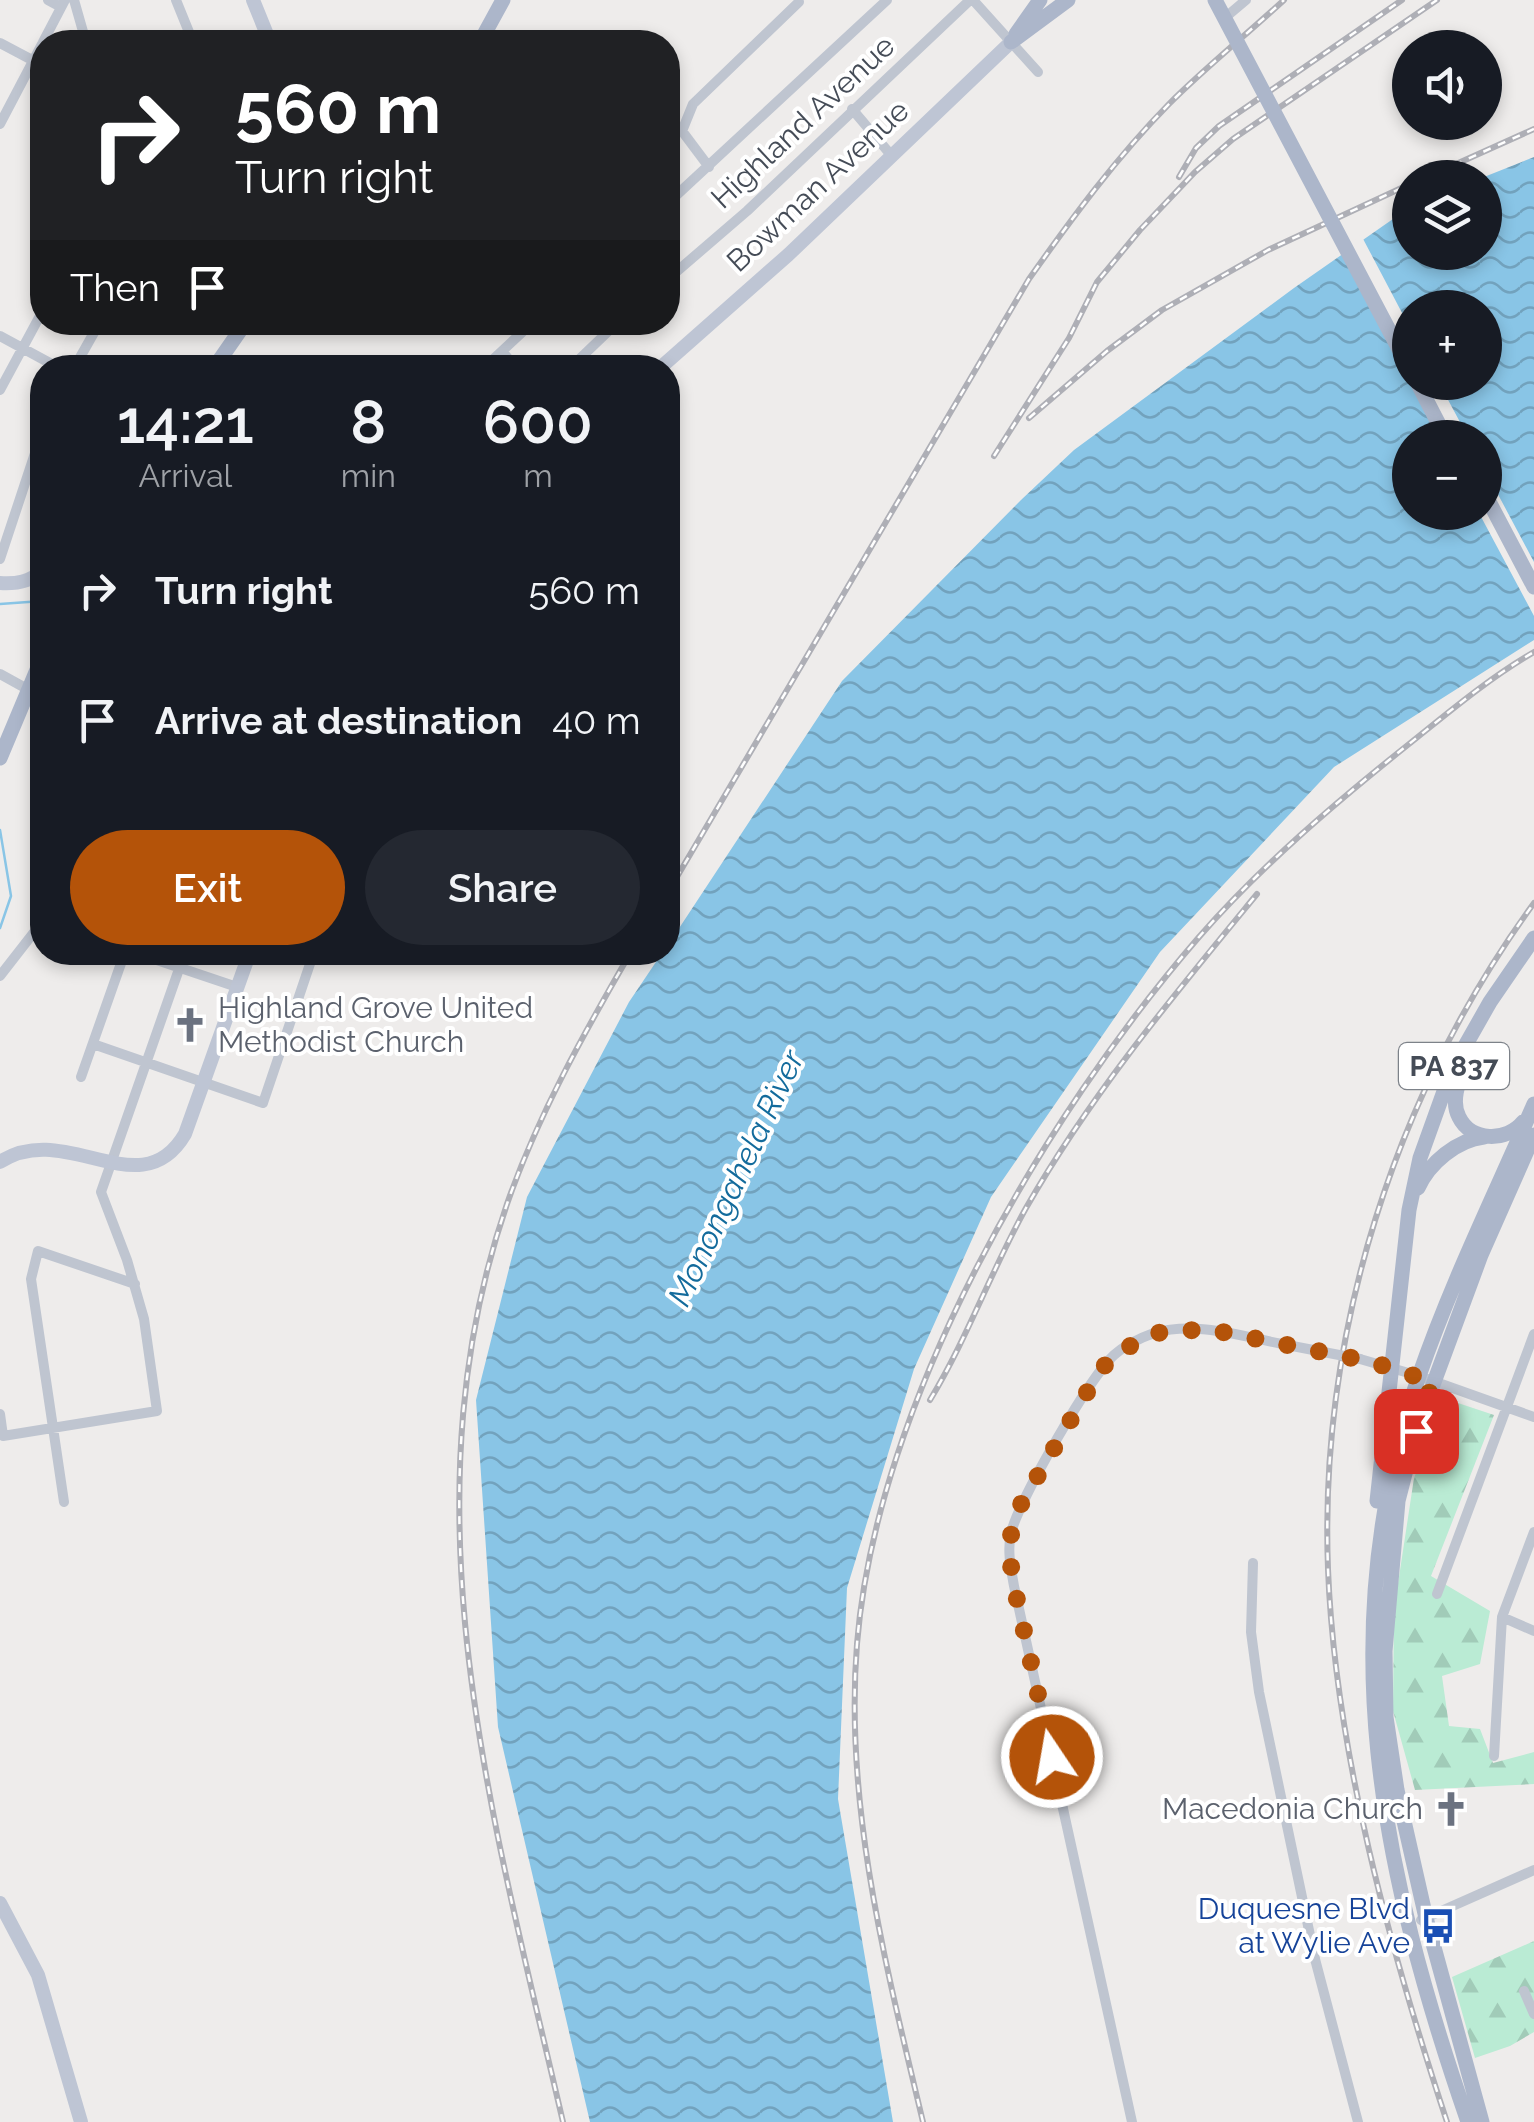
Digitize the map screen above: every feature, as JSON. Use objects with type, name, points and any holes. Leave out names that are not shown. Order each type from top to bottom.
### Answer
[{"type":"main road","points":[[253,0],[265,30]]},
{"type":"main road","points":[[487,30],[504,0]]},
{"type":"main road","points":[[1011,42],[1024,0]]},
{"type":"main road","points":[[1011,42],[1040,0]]},
{"type":"main road","points":[[1011,42],[1068,0]]},
{"type":"main road","points":[[1214,0],[1392,336]]},
{"type":"main road","points":[[1225,8],[1392,319]]},
{"type":"main road","name":"Bowman Avenue","points":[[675,355],[788,254],[1011,42]]},
{"type":"main road","points":[[1502,526],[1534,587]]},
{"type":"main road","points":[[1495,530],[1534,604]]},
{"type":"main road","points":[[0,583],[30,577]]},
{"type":"main road","points":[[0,758],[29,690]]},
{"type":"main road","name":"PA 837","points":[[1468,2122],[1410,1924],[1380,1788],[1372,1705],[1372,1545],[1409,1210],[1420,1158],[1452,1069],[1490,1002],[1534,938]]},
{"type":"main road","points":[[1486,1137],[1459,1118],[1455,1102],[1457,1085],[1494,1011],[1534,952]]},
{"type":"main road","points":[[0,1162],[28,1150],[54,1148],[109,1162],[150,1165],[172,1153],[184,1134],[245,965]]},
{"type":"main road","points":[[1409,1210],[1422,1178],[1456,1146],[1508,1135],[1518,1129],[1532,1108]]},
{"type":"main road","points":[[1371,1634],[1383,1512],[1426,1379],[1532,1108]]},
{"type":"main road","points":[[1482,2122],[1426,1918],[1391,1759],[1385,1651],[1398,1501],[1426,1379],[1534,1135]]},
{"type":"main road","points":[[0,1903],[38,1975],[81,2122]]},
{"type":"street","points":[[48,0],[63,4],[50,30]]},
{"type":"street","points":[[74,0],[83,30]]},
{"type":"street","points":[[176,0],[189,30]]},
{"type":"street","points":[[680,192],[887,0]]},
{"type":"street","points":[[972,0],[1038,72]]},
{"type":"street","name":"Highland Avenue","points":[[680,269],[972,0]]},
{"type":"street","points":[[1225,8],[1246,0]]},
{"type":"street","points":[[709,167],[682,131],[693,104],[799,2]]},
{"type":"street","points":[[0,44],[30,58]]},
{"type":"street","points":[[0,124],[30,68]]},
{"type":"street","points":[[852,109],[891,154]]},
{"type":"street","points":[[0,390],[30,335]]},
{"type":"street","points":[[498,355],[520,335]]},
{"type":"street","points":[[584,355],[604,335]]},
{"type":"street","points":[[0,336],[36,355]]},
{"type":"street","points":[[502,351],[505,355]]},
{"type":"street","points":[[0,559],[30,468]]},
{"type":"street","points":[[0,674],[29,690]]},
{"type":"street","points":[[0,976],[30,937]]},
{"type":"street","points":[[82,1077],[120,965]]},
{"type":"street","points":[[171,965],[237,987]]},
{"type":"street","points":[[0,1414],[3,1436],[156,1412],[152,1359],[135,1284],[101,1192],[181,965]]},
{"type":"street","points":[[93,1044],[263,1103],[310,965]]},
{"type":"street","points":[[64,1502],[32,1278],[38,1252],[135,1284]]},
{"type":"street","points":[[1132,2122],[1014,1586],[1011,1535],[1028,1493],[1099,1372],[1115,1354],[1155,1333],[1183,1328],[1208,1329],[1392,1367],[1534,1417]]},
{"type":"street","points":[[1437,1594],[1534,1334]]},
{"type":"street","points":[[1494,1756],[1502,1618],[1534,1532]]},
{"type":"street","points":[[1252,1563],[1250,1632],[1259,1692],[1315,1959],[1358,2122]]},
{"type":"street","points":[[1502,1618],[1534,1631]]},
{"type":"street","points":[[1410,1924],[1534,1870]]},
{"type":"street","points":[[1524,1991],[1534,2014]]},
{"type":"green space","points":[[1446,1399],[1494,1415],[1431,1576],[1490,1611],[1480,1664],[1442,1676],[1449,1726],[1480,1729],[1493,1763],[1534,1752],[1534,1784],[1415,1790],[1393,1711],[1394,1610],[1414,1478]]},
{"type":"green space","points":[[1534,1941],[1534,2032],[1510,2046],[1475,2058],[1452,1977]]},
{"type":"water","name":"Monongahela River","points":[[1534,157],[1534,640],[1334,767],[1160,952],[991,1197],[914,1369],[847,1588],[838,1799],[893,2122],[590,2122],[498,1727],[476,1400],[527,1197],[629,1002],[654,965],[680,965],[680,927],[842,681],[1074,450],[1392,220],[1392,270],[1502,270],[1502,170]]},
{"type":"pier","points":[[1361,235],[1392,294],[1392,348],[1340,250]]},
{"type":"pier","points":[[1419,400],[1448,400],[1459,420],[1430,420]]},
{"type":"pier","points":[[1502,502],[1534,562],[1534,616],[1488,530],[1502,530]]},
{"type":"waterway","points":[[0,604],[30,602]]},
{"type":"waterway","points":[[0,830],[11,896],[0,928]]},
{"type":"railway","points":[[680,872],[1029,279],[1095,189],[1169,104],[1284,0]]},
{"type":"railway","points":[[1179,177],[1196,148],[1219,126],[1402,0]]},
{"type":"railway","points":[[994,456],[1069,338],[1097,282],[1195,172],[1233,139],[1437,0]]},
{"type":"railway","points":[[1465,160],[1534,129]]},
{"type":"railway","points":[[1029,418],[1162,310],[1268,250],[1392,192]]},
{"type":"railway","points":[[923,2122],[871,1885],[862,1825],[855,1704],[857,1644],[871,1552],[897,1457],[932,1362],[1027,1176],[1140,1009],[1199,937],[1326,812],[1470,696],[1534,652]]},
{"type":"railway","points":[[930,1400],[1013,1232],[1051,1166],[1135,1046],[1257,894]]},
{"type":"railway","points":[[1447,2122],[1386,1919],[1354,1778],[1333,1638],[1328,1569],[1329,1480],[1337,1392],[1353,1304],[1376,1219],[1405,1135],[1442,1054],[1485,977],[1534,903]]},
{"type":"railway","points":[[563,2122],[510,1894],[469,1664],[460,1549],[462,1434],[476,1319],[507,1204],[547,1107],[624,965]]},
{"type":"place","name":"Highland Grove United Methodist Church","points":[[190,1025]]},
{"type":"place","name":"Macedonia Church","points":[[1451,1809]]},
{"type":"place","name":"Duquesne Blvd at Wylie Ave","points":[[1438,1926]]},
{"type":"route","points":[[1052,1757],[1014,1586],[1011,1535],[1020,1506],[1099,1372],[1115,1354],[1155,1333],[1208,1329],[1392,1367],[1433,1382],[1416,1431]]}]
